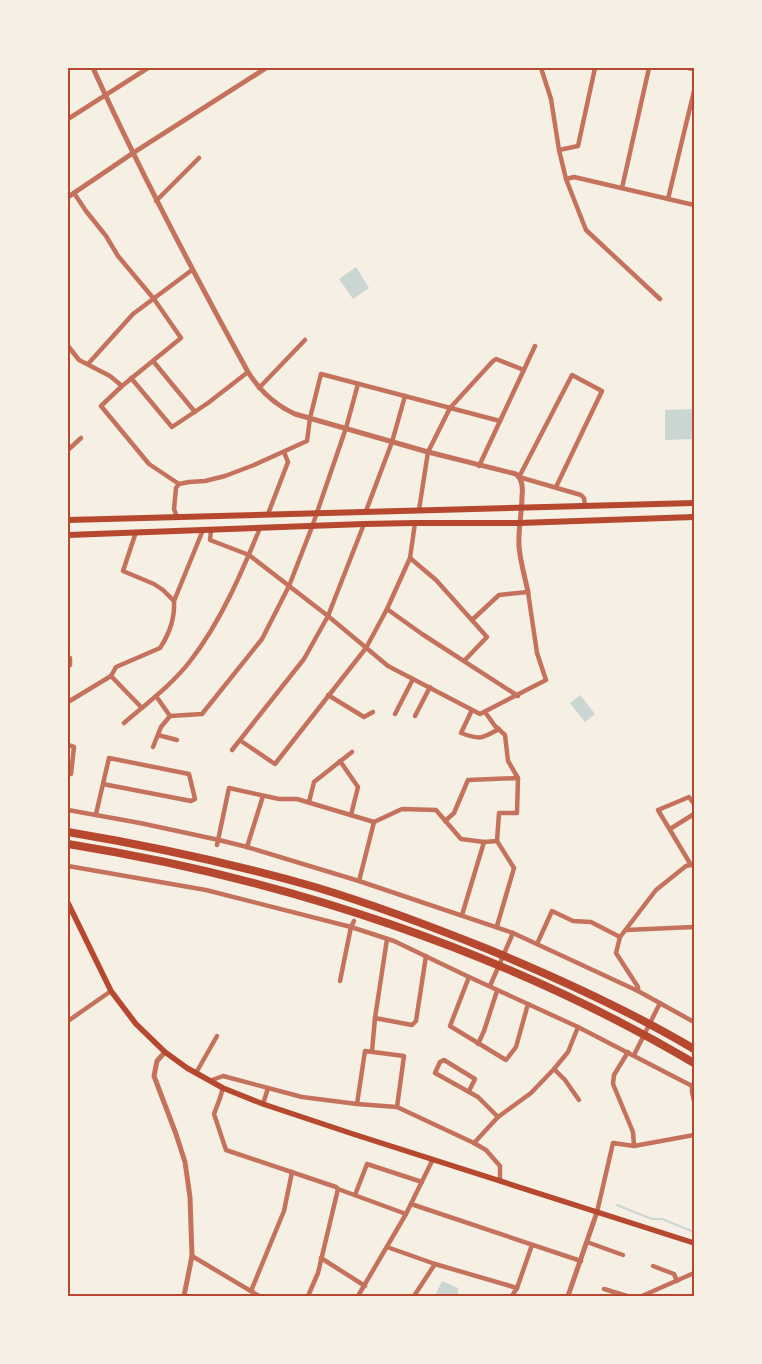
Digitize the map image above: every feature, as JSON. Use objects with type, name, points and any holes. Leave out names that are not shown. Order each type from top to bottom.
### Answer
[{"type":"highway","points":[[68,832],[177,852],[245,868],[316,888],[442,930],[521,963],[618,1008],[694,1049]]},
{"type":"highway","points":[[68,844],[174,864],[242,880],[373,918],[517,974],[612,1019],[694,1063]]},
{"type":"main road","points":[[68,520],[694,503]]},
{"type":"main road","points":[[68,535],[415,522],[519,523],[694,517]]},
{"type":"main road","points":[[68,904],[111,990],[136,1024],[165,1052],[187,1068],[212,1080],[223,1088],[263,1104],[694,1243]]},
{"type":"street","points":[[93,68],[156,201],[248,372],[259,388],[286,410],[295,414],[479,466],[516,474],[519,477],[581,495],[584,498],[585,506]]},
{"type":"street","points":[[68,119],[148,68]]},
{"type":"street","points":[[68,198],[133,153],[266,68]]},
{"type":"street","points":[[541,68],[551,99],[559,150],[566,179],[586,230],[660,299]]},
{"type":"street","points":[[559,150],[578,146],[595,68]]},
{"type":"street","points":[[622,188],[649,68]]},
{"type":"street","points":[[688,68],[694,69]]},
{"type":"street","points":[[668,199],[694,90]]},
{"type":"street","points":[[156,201],[199,158]]},
{"type":"street","points":[[566,179],[574,177],[694,205]]},
{"type":"street","points":[[74,193],[106,236],[118,256],[154,299],[181,338],[131,378],[102,406],[149,464],[179,484],[225,476],[307,441],[310,418],[321,374],[500,421]]},
{"type":"street","points":[[88,364],[133,314],[192,270]]},
{"type":"street","points":[[259,388],[305,340]]},
{"type":"street","points":[[68,346],[79,360],[110,376],[122,386]]},
{"type":"street","points":[[479,466],[535,346]]},
{"type":"street","points":[[419,510],[428,452],[450,408],[493,361],[496,360],[524,370]]},
{"type":"street","points":[[153,361],[195,412]]},
{"type":"street","points":[[131,378],[172,427],[248,372]]},
{"type":"street","points":[[207,530],[210,540],[249,555],[328,616],[388,666],[480,714],[546,680],[537,653],[519,548],[522,493],[519,477],[572,375],[602,391],[556,487]]},
{"type":"street","points":[[153,746],[161,727],[170,716],[202,714],[262,639],[290,586],[346,428],[358,384]]},
{"type":"street","points":[[366,511],[392,442],[405,396]]},
{"type":"street","points":[[68,450],[81,438]]},
{"type":"street","points":[[268,514],[288,462],[284,452]]},
{"type":"street","points":[[177,517],[174,509],[176,488],[179,484]]},
{"type":"street","points":[[241,741],[275,764],[366,648],[387,609],[410,558],[415,522]]},
{"type":"street","points":[[232,750],[304,659],[328,616],[364,524]]},
{"type":"street","points":[[124,722],[156,696],[196,654],[220,616],[260,528]]},
{"type":"street","points":[[68,702],[111,676],[116,667],[160,648],[170,632],[175,612],[174,600],[207,530]]},
{"type":"street","points":[[136,532],[123,571],[154,584],[174,600]]},
{"type":"street","points":[[410,558],[436,580],[487,637],[464,661]]},
{"type":"street","points":[[472,620],[499,595],[528,592]]},
{"type":"street","points":[[387,609],[518,696]]},
{"type":"street","points":[[68,657],[70,658],[70,665],[68,666]]},
{"type":"street","points":[[111,676],[142,708]]},
{"type":"street","points":[[395,714],[413,679]]},
{"type":"street","points":[[416,716],[430,687]]},
{"type":"street","points":[[328,695],[364,717],[373,712]]},
{"type":"street","points":[[156,696],[170,716]]},
{"type":"street","points":[[472,710],[461,733],[476,738],[499,730]]},
{"type":"street","points":[[485,712],[505,735],[508,761],[518,778],[517,813],[498,813],[497,841],[514,868],[497,926]]},
{"type":"street","points":[[158,735],[177,740]]},
{"type":"street","points":[[68,745],[74,747],[71,774],[68,774]]},
{"type":"street","points":[[309,802],[314,782],[352,752]]},
{"type":"street","points":[[96,814],[109,758],[189,774],[195,799],[191,801],[103,784]]},
{"type":"street","points":[[340,761],[358,788],[351,815]]},
{"type":"street","points":[[445,820],[454,813],[468,780],[518,778]]},
{"type":"street","points":[[218,843],[230,788],[279,800],[297,799],[374,822],[402,809],[436,810],[461,839],[484,842],[497,841]]},
{"type":"street","points":[[247,847],[263,796]]},
{"type":"street","points":[[638,991],[638,987],[616,952],[620,937],[656,890],[686,866],[693,864],[658,810],[689,797],[694,804]]},
{"type":"street","points":[[68,810],[96,814],[218,843],[247,847],[359,882],[365,887],[497,926],[638,991],[694,1022]]},
{"type":"street","points":[[670,829],[694,814]]},
{"type":"street","points":[[359,882],[374,822]]},
{"type":"street","points":[[462,915],[484,842]]},
{"type":"street","points":[[68,866],[206,890],[350,927],[394,941],[469,978],[578,1027],[694,1086],[692,1092],[694,1101]]},
{"type":"street","points":[[206,890],[208,884]]},
{"type":"street","points":[[537,944],[552,911],[574,921],[591,922],[620,937]]},
{"type":"street","points":[[340,981],[350,927],[354,921]]},
{"type":"street","points":[[626,930],[694,927]]},
{"type":"street","points":[[490,986],[513,933]]},
{"type":"street","points":[[372,1051],[387,939]]},
{"type":"street","points":[[376,1018],[412,1025],[416,1021],[426,956]]},
{"type":"street","points":[[469,978],[450,1026],[506,1060],[516,1048],[528,1004]]},
{"type":"street","points":[[68,1021],[111,990]]},
{"type":"street","points":[[478,1044],[498,991]]},
{"type":"street","points":[[634,1055],[660,1003]]},
{"type":"street","points":[[474,1143],[498,1117],[530,1094],[554,1069],[568,1052],[578,1027]]},
{"type":"street","points":[[196,1073],[217,1036]]},
{"type":"street","points":[[357,1104],[364,1051],[372,1051],[404,1056],[397,1107]]},
{"type":"street","points":[[165,1052],[157,1062],[154,1076],[186,1162],[190,1197],[192,1256],[184,1296]]},
{"type":"street","points":[[628,1052],[614,1075],[613,1084],[633,1132],[634,1146]]},
{"type":"street","points":[[469,1091],[475,1079],[444,1060],[440,1062],[435,1073],[478,1097],[498,1117]]},
{"type":"street","points":[[554,1069],[565,1080],[579,1100]]},
{"type":"street","points":[[212,1080],[223,1076],[302,1097],[397,1107],[486,1150],[500,1166],[500,1181]]},
{"type":"street","points":[[223,1088],[214,1114],[226,1150],[336,1187],[338,1190],[406,1214]]},
{"type":"street","points":[[263,1104],[268,1088]]},
{"type":"street","points":[[568,1296],[596,1212],[613,1143],[634,1146],[694,1135]]},
{"type":"street","points":[[358,1296],[388,1247],[433,1159]]},
{"type":"street","points":[[355,1195],[366,1164],[422,1182]]},
{"type":"street","points":[[251,1291],[284,1210],[292,1172]]},
{"type":"street","points":[[308,1296],[318,1273],[338,1190]]},
{"type":"street","points":[[411,1204],[581,1261]]},
{"type":"street","points":[[587,1242],[623,1255]]},
{"type":"street","points":[[512,1296],[517,1288],[532,1245]]},
{"type":"street","points":[[388,1247],[434,1264],[517,1288]]},
{"type":"street","points":[[192,1256],[259,1296]]},
{"type":"street","points":[[321,1258],[365,1286]]},
{"type":"street","points":[[414,1296],[434,1264]]},
{"type":"street","points":[[653,1266],[674,1274],[678,1281]]},
{"type":"street","points":[[642,1296],[694,1273]]},
{"type":"street","points":[[604,1289],[627,1296]]},
{"type":"shaded area","points":[[356,267],[369,288],[353,299],[339,279]]},
{"type":"shaded area","points":[[694,409],[694,439],[665,440],[665,410]]},
{"type":"shaded area","points":[[580,695],[595,714],[585,722],[570,703]]},
{"type":"shaded area","points":[[442,1281],[458,1288],[458,1294],[470,1296],[435,1296]]},
{"type":"waterway","points":[[617,1205],[652,1219],[662,1219],[694,1232]]}]
